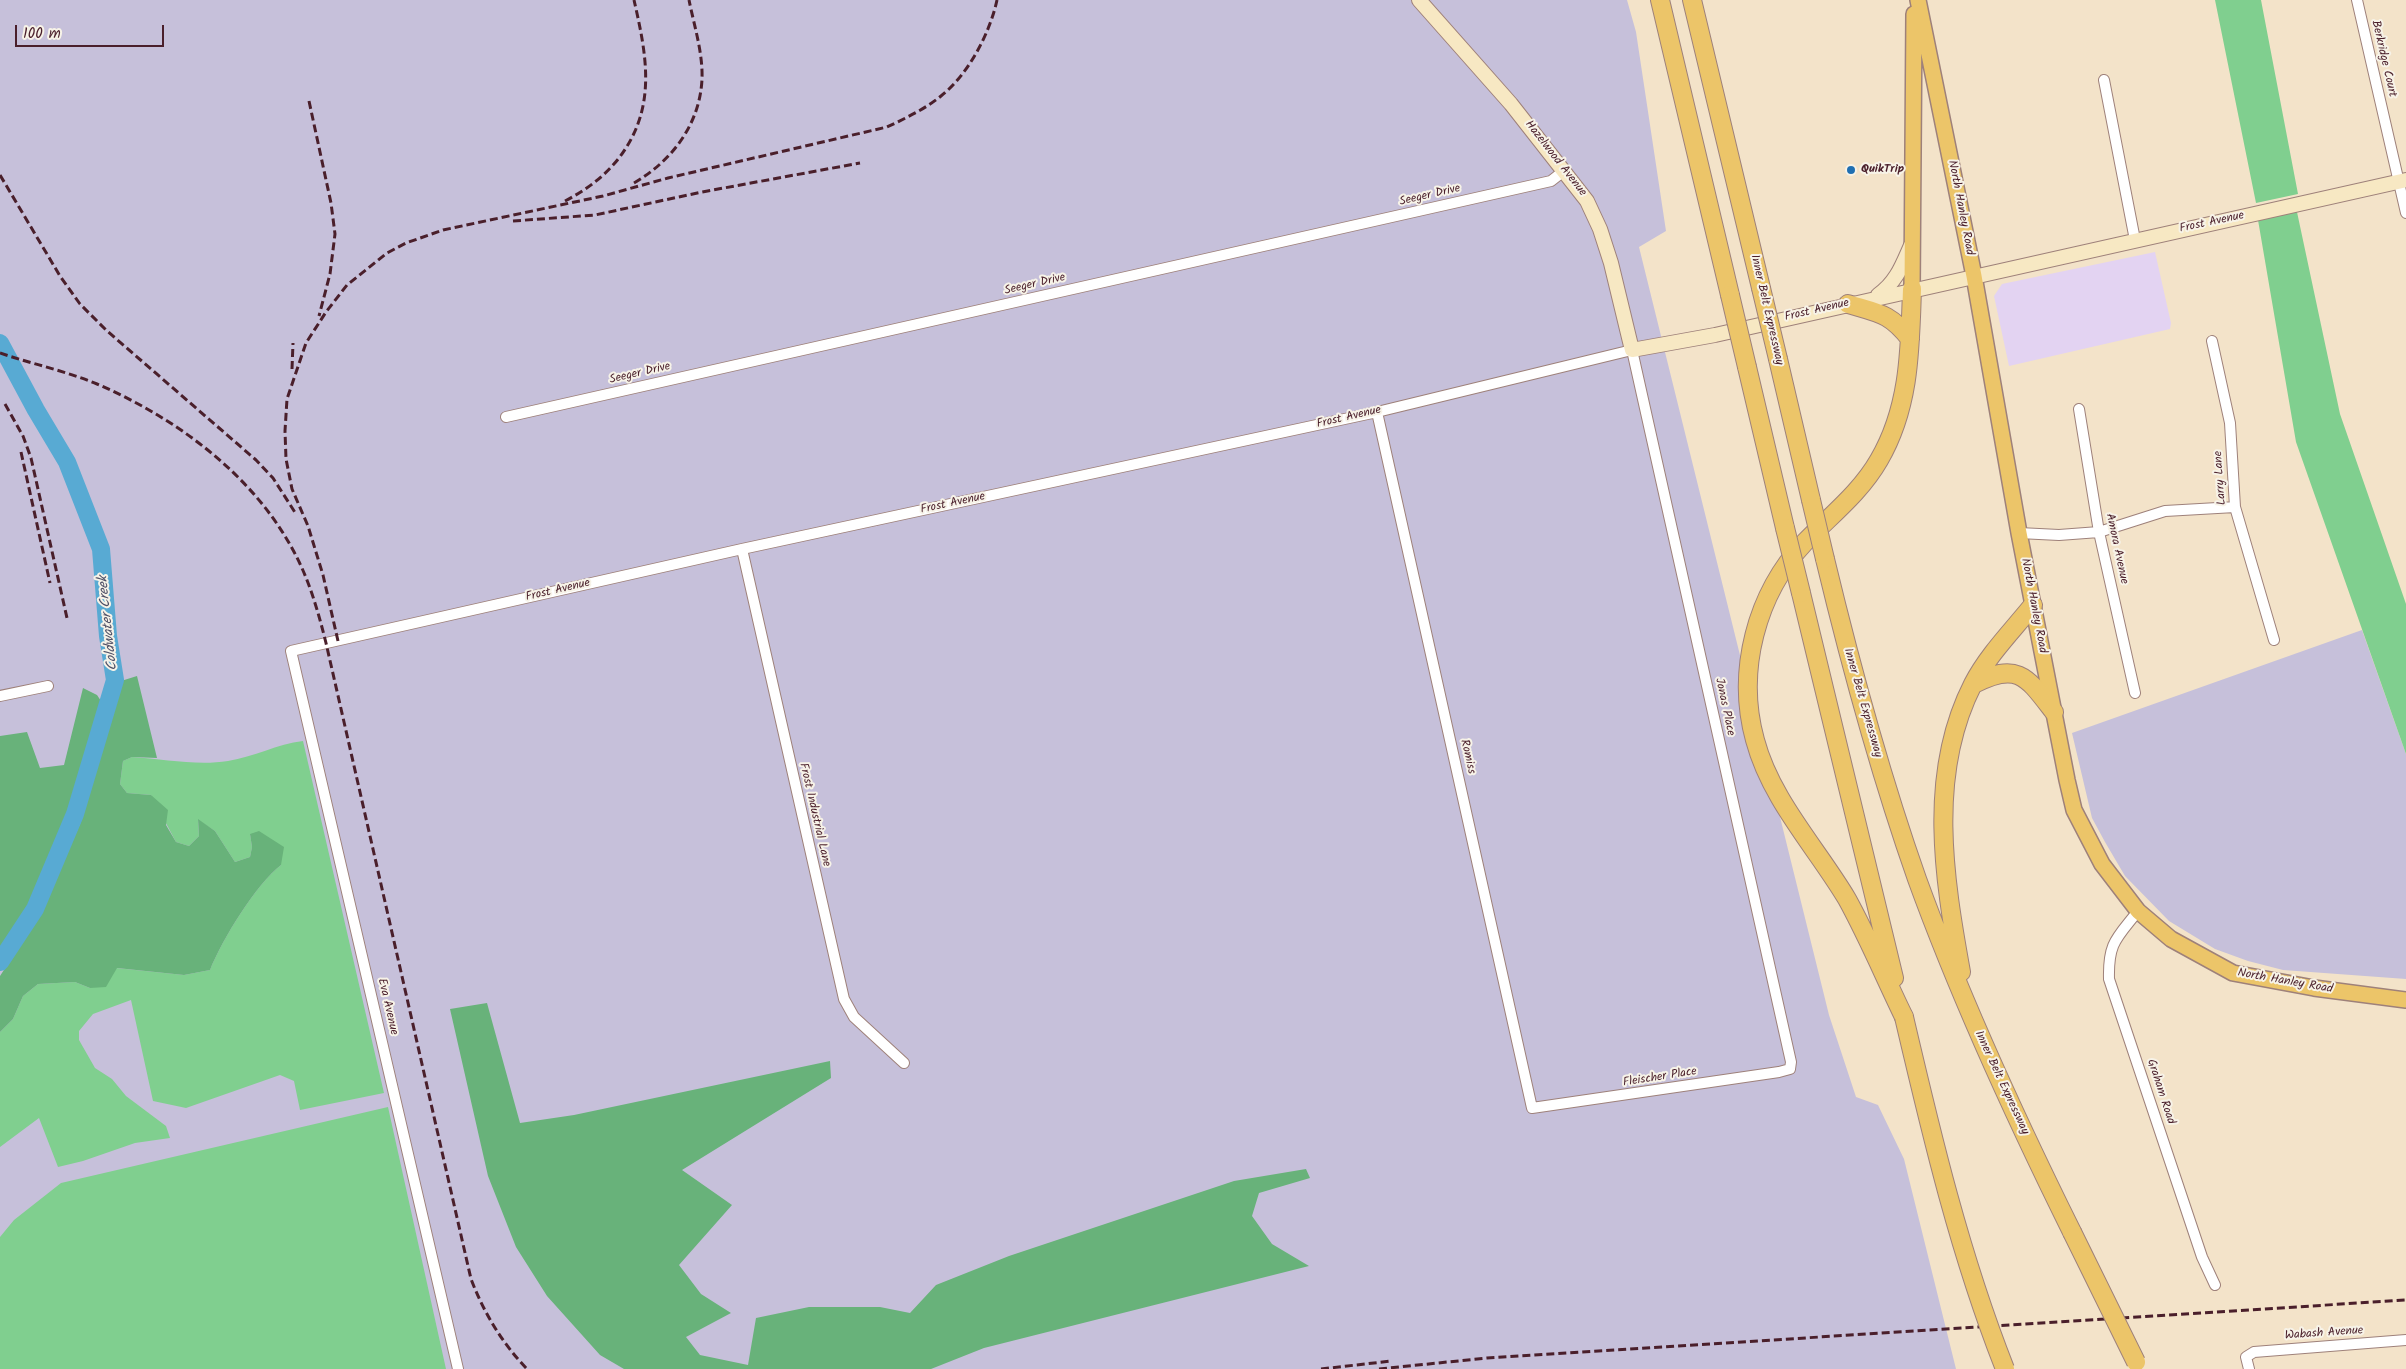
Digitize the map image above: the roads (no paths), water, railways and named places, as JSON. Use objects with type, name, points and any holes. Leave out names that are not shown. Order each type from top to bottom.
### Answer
[{"type":"highway","points":[[1660,0],[1785,528],[1947,1194],[1976,1290],[2005,1369]]},
{"type":"highway","name":"Inner Belt Expressway","points":[[1692,0],[1853,674],[1889,794],[1930,914],[1968,1010],[2021,1127],[2138,1365]]},
{"type":"highway","points":[[1904,1017],[1847,900],[1769,778],[1753,732],[1748,688],[1754,634],[1774,585],[1804,543],[1845,504],[1866,480],[1887,445],[1905,394],[1912,289]]},
{"type":"highway","points":[[1848,304],[1888,316],[1901,327],[1910,339]]},
{"type":"highway","points":[[1968,1010],[1949,907],[1943,838],[1944,800],[1953,737],[1961,711],[1973,684],[1988,660],[2033,605]]},
{"type":"highway","points":[[1973,684],[1998,673],[2014,673],[2028,681],[2054,712]]},
{"type":"main road","points":[[1912,289],[1916,0]]},
{"type":"main road","name":"North Hanley Road","points":[[1916,0],[1974,276],[2019,533],[2067,780],[2081,825],[2102,864],[2138,911],[2171,939],[2233,973],[2314,988],[2406,1000]]},
{"type":"street","name":"Hazelwood Avenue","points":[[1419,0],[1511,104],[1587,200],[1600,230],[1611,264],[1632,350]]},
{"type":"street","name":"Berkridge Court","points":[[2357,0],[2365,41],[2403,181],[2406,213]]},
{"type":"street","points":[[2104,80],[2135,240]]},
{"type":"street","name":"Seeger Drive","points":[[506,417],[1551,182],[1565,170]]},
{"type":"street","name":"Frost Avenue","points":[[291,651],[742,549],[1378,412],[1632,350],[1715,335],[1912,289],[2403,181]]},
{"type":"street","points":[[1873,298],[1888,288],[1899,274],[1912,242]]},
{"type":"street","name":"Larry Lane","points":[[2212,341],[2230,423],[2235,507],[2274,640]]},
{"type":"street","name":"Jonas Place","points":[[1632,350],[1791,1062],[1790,1069]]},
{"type":"street","name":"Amora Avenue","points":[[2079,410],[2099,532],[2135,693]]},
{"type":"street","name":"Romiss","points":[[1378,412],[1532,1108]]},
{"type":"street","points":[[2019,533],[2059,535],[2099,532],[2165,511],[2235,507]]},
{"type":"street","name":"Frost Industrial Lane","points":[[742,549],[844,999],[854,1017],[904,1063]]},
{"type":"street","name":"Eva Avenue","points":[[291,651],[458,1369]]},
{"type":"street","points":[[0,696],[48,686]]},
{"type":"street","name":"Graham Road","points":[[2138,911],[2112,944],[2108,960],[2109,978],[2202,1257],[2215,1285]]},
{"type":"street","name":"Fleischer Place","points":[[1532,1108],[1657,1091],[1790,1069]]},
{"type":"street","name":"Wabash Avenue","points":[[2249,1369],[2246,1357],[2254,1352],[2406,1340]]},
{"type":"waterway","name":"Coldwater Creek","points":[[0,343],[36,410],[67,462],[101,549],[108,636],[115,680],[75,814],[35,909],[0,962]]},
{"type":"railway","points":[[565,201],[594,182],[613,165],[631,139],[639,120],[646,82],[645,62],[634,0]]},
{"type":"railway","points":[[634,183],[648,174],[672,152],[682,140],[696,111],[700,95],[702,69],[700,49],[689,0]]},
{"type":"railway","points":[[338,641],[323,575],[308,526],[292,489],[286,459],[285,431],[287,399],[306,343],[326,312],[347,285],[387,253],[406,243],[443,230],[603,196],[668,178],[887,127],[935,101],[960,77],[983,39],[994,13],[997,0]]},
{"type":"railway","points":[[309,101],[331,203],[335,234],[330,274],[319,316]]},
{"type":"railway","points":[[513,221],[595,215],[702,192],[860,163]]},
{"type":"railway","points":[[0,175],[60,276],[80,304],[106,330],[256,460],[273,478],[296,514]]},
{"type":"railway","points":[[292,369],[293,343]]},
{"type":"railway","points":[[0,353],[97,384],[126,398],[183,431],[234,473],[276,522],[293,550],[304,572],[326,643],[471,1279],[494,1327],[527,1369]]},
{"type":"railway","points":[[5,404],[23,436],[31,458],[67,618]]},
{"type":"railway","points":[[21,452],[50,583]]},
{"type":"railway","points":[[1379,1369],[1487,1358],[2406,1300]]},
{"type":"railway","points":[[1321,1369],[1391,1361]]},
{"type":"place","name":"QuikTrip","points":[[1851,170]]}]
